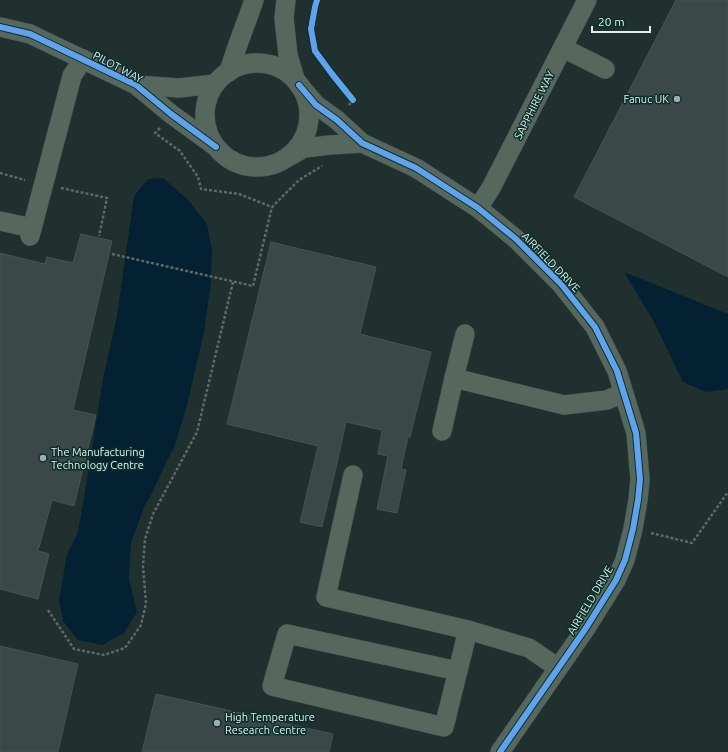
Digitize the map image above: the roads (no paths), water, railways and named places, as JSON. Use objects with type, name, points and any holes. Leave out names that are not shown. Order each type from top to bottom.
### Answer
[{"type":"street","points":[[254,0],[245,26],[222,78],[208,100],[205,117],[208,133],[216,147],[226,157],[239,164],[254,167],[269,166],[284,160],[296,150],[305,136],[309,119],[307,101],[297,82],[288,55],[284,18],[286,0]]},
{"type":"street","name":"SAPPHIRE WAY","points":[[478,208],[491,188],[588,0]]},
{"type":"street","name":"PILOT WAY","points":[[0,27],[30,34],[136,85],[171,114],[216,147]]},
{"type":"street","points":[[563,48],[605,70]]},
{"type":"street","points":[[0,221],[30,232],[72,76],[83,59]]},
{"type":"street","points":[[222,78],[242,65],[258,63],[274,66],[288,73],[297,82]]},
{"type":"street","name":"PILOT WAY","points":[[136,85],[179,88],[222,78]]},
{"type":"street","name":"AIRFIELD DRIVE","points":[[297,82],[316,105],[337,120],[362,143],[416,168],[478,208],[516,239],[561,284],[595,327],[617,371],[636,433],[640,479],[633,529],[625,560],[616,580],[586,628],[500,752]]},
{"type":"street","name":"AIRFIELD DRIVE","points":[[284,160],[304,148],[330,144],[362,143]]},
{"type":"street","points":[[442,431],[465,334]]},
{"type":"street","points":[[454,378],[564,405],[608,400],[623,393]]},
{"type":"street","points":[[353,475],[326,597],[468,630],[529,648],[558,668]]},
{"type":"street","points":[[458,671],[287,634],[272,686],[444,727],[458,671],[468,630]]},
{"type":"water","points":[[163,178],[188,200],[207,224],[212,250],[211,282],[204,332],[187,405],[175,445],[144,507],[131,543],[129,579],[137,612],[124,633],[102,645],[78,640],[63,621],[59,600],[67,555],[78,532],[103,379],[117,316],[134,196],[148,179]]},
{"type":"water","points":[[624,272],[728,314],[728,389],[706,392],[683,382],[654,322]]},
{"type":"place","name":"Fanuc UK","points":[[677,99]]},
{"type":"place","name":"The Manufacturing Technology Centre","points":[[43,458]]},
{"type":"place","name":"High Temperature Research Centre","points":[[217,723]]}]
